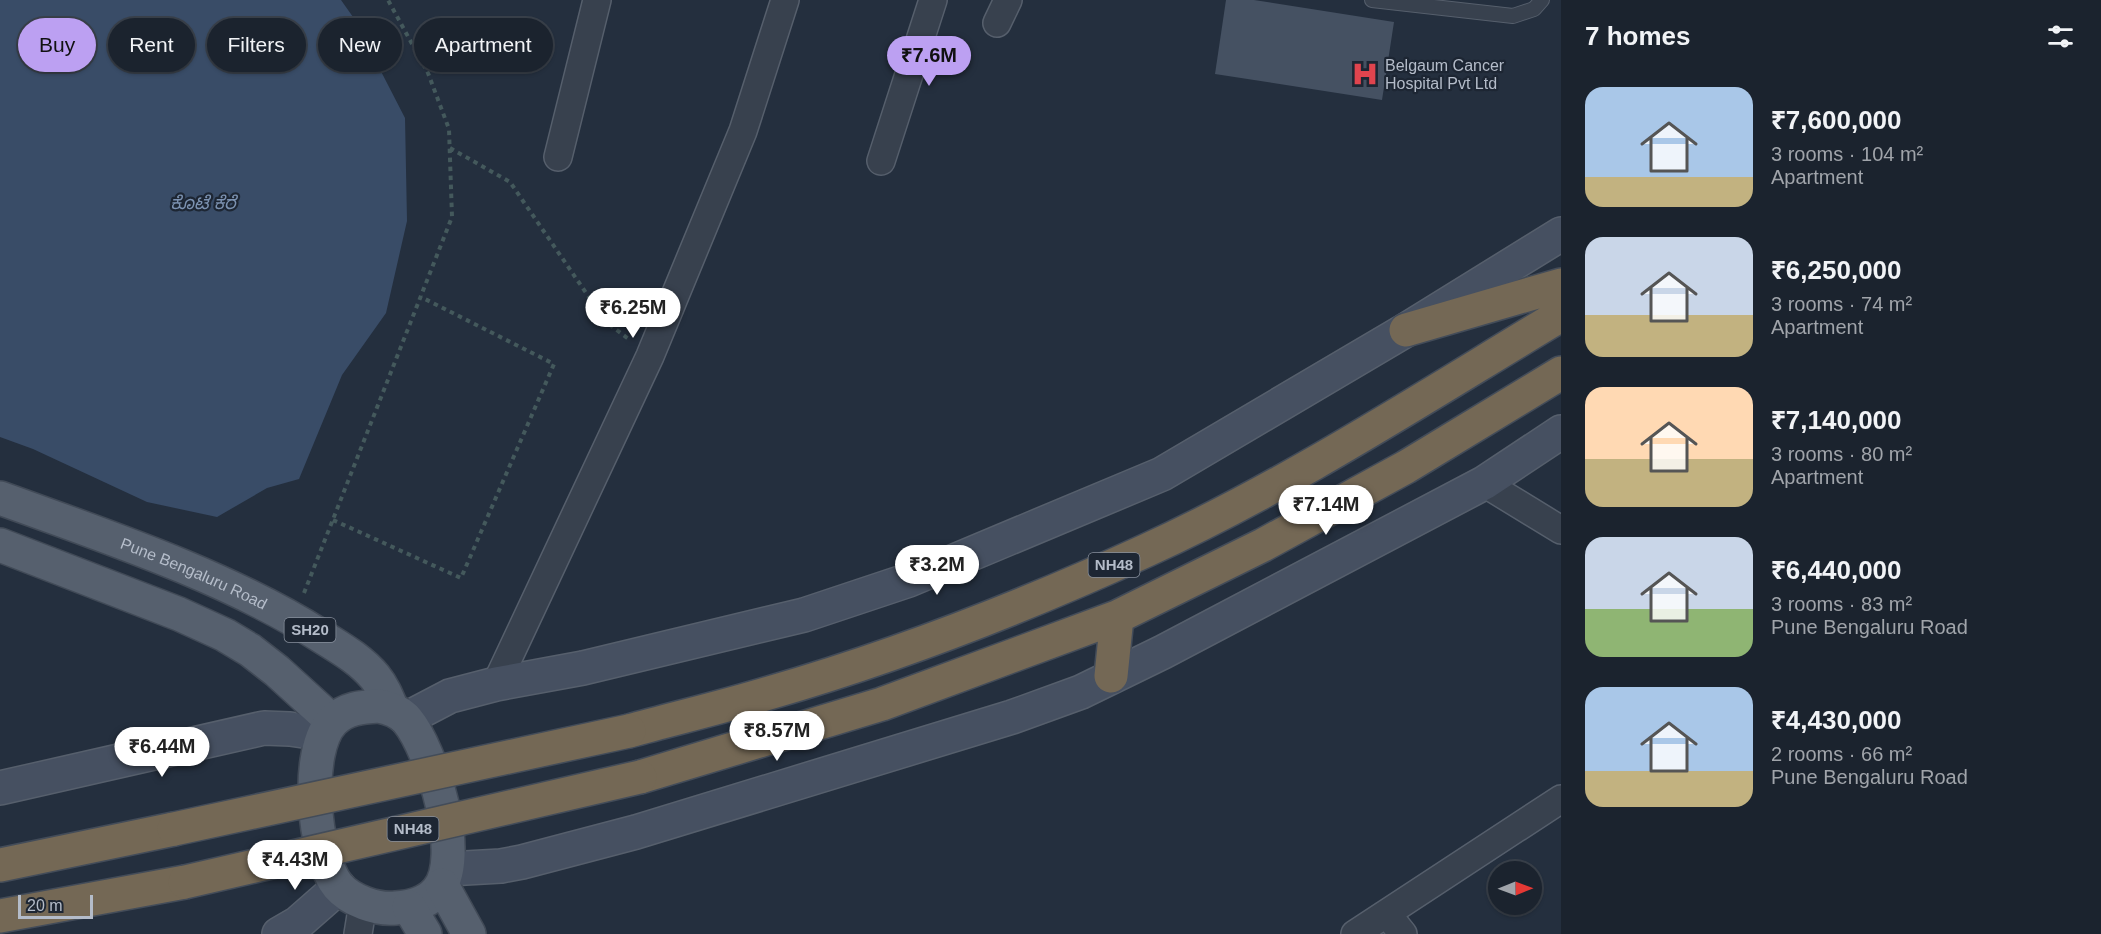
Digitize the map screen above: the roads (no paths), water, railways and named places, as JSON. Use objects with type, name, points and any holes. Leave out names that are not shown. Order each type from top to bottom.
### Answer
[{"type":"highway","points":[[1406,330],[1561,285]]},
{"type":"highway","name":"NH48","points":[[0,865],[629,731],[769,693],[892,653],[997,614],[1145,551],[1245,502],[1561,315]]},
{"type":"highway","name":"NH48","points":[[0,916],[185,882],[640,777],[882,704],[1117,618],[1263,544],[1406,467],[1561,373]]},
{"type":"highway","points":[[1111,676],[1117,618]]},
{"type":"main road","name":"Pune Bengaluru Road","points":[[0,498],[94,532],[207,578],[294,620],[355,658],[374,676],[419,740],[438,788],[448,828],[445,877]]},
{"type":"main road","points":[[0,545],[179,614],[225,635],[250,650],[277,671],[328,728]]},
{"type":"main road","points":[[399,714],[379,706],[360,707],[345,711],[328,728],[315,778],[319,843],[327,867],[353,908],[387,909],[417,920],[422,903],[435,894],[445,877]]},
{"type":"main road","points":[[445,877],[469,934]]},
{"type":"street","points":[[558,157],[597,0]]},
{"type":"street","points":[[496,684],[650,356],[743,131],[785,0]]},
{"type":"street","points":[[881,161],[933,0]]},
{"type":"street","points":[[399,714],[450,696],[496,684],[583,668],[804,615],[909,580],[1162,474],[1406,330],[1561,234]]},
{"type":"street","points":[[445,877],[522,862],[636,832],[1047,706],[1082,693],[1484,483],[1561,432]]},
{"type":"street","points":[[1484,483],[1561,530]]},
{"type":"street","points":[[0,788],[264,728],[328,728]]},
{"type":"street","points":[[1355,934],[1395,924],[1561,799]]},
{"type":"street","points":[[279,934],[298,923],[353,908]]},
{"type":"lane","points":[[1372,0],[1513,15],[1534,9],[1542,0]]},
{"type":"water","name":"ಕೊಟೆ ಕೆರೆ","points":[[0,0],[341,0],[354,18],[318,18],[318,72],[381,72],[405,118],[407,221],[386,313],[342,375],[299,479],[267,488],[217,517],[147,502],[33,449],[0,437]]},
{"type":"place","name":"Belgaum Cancer Hospital Pvt Ltd","points":[[1365,74]]}]
